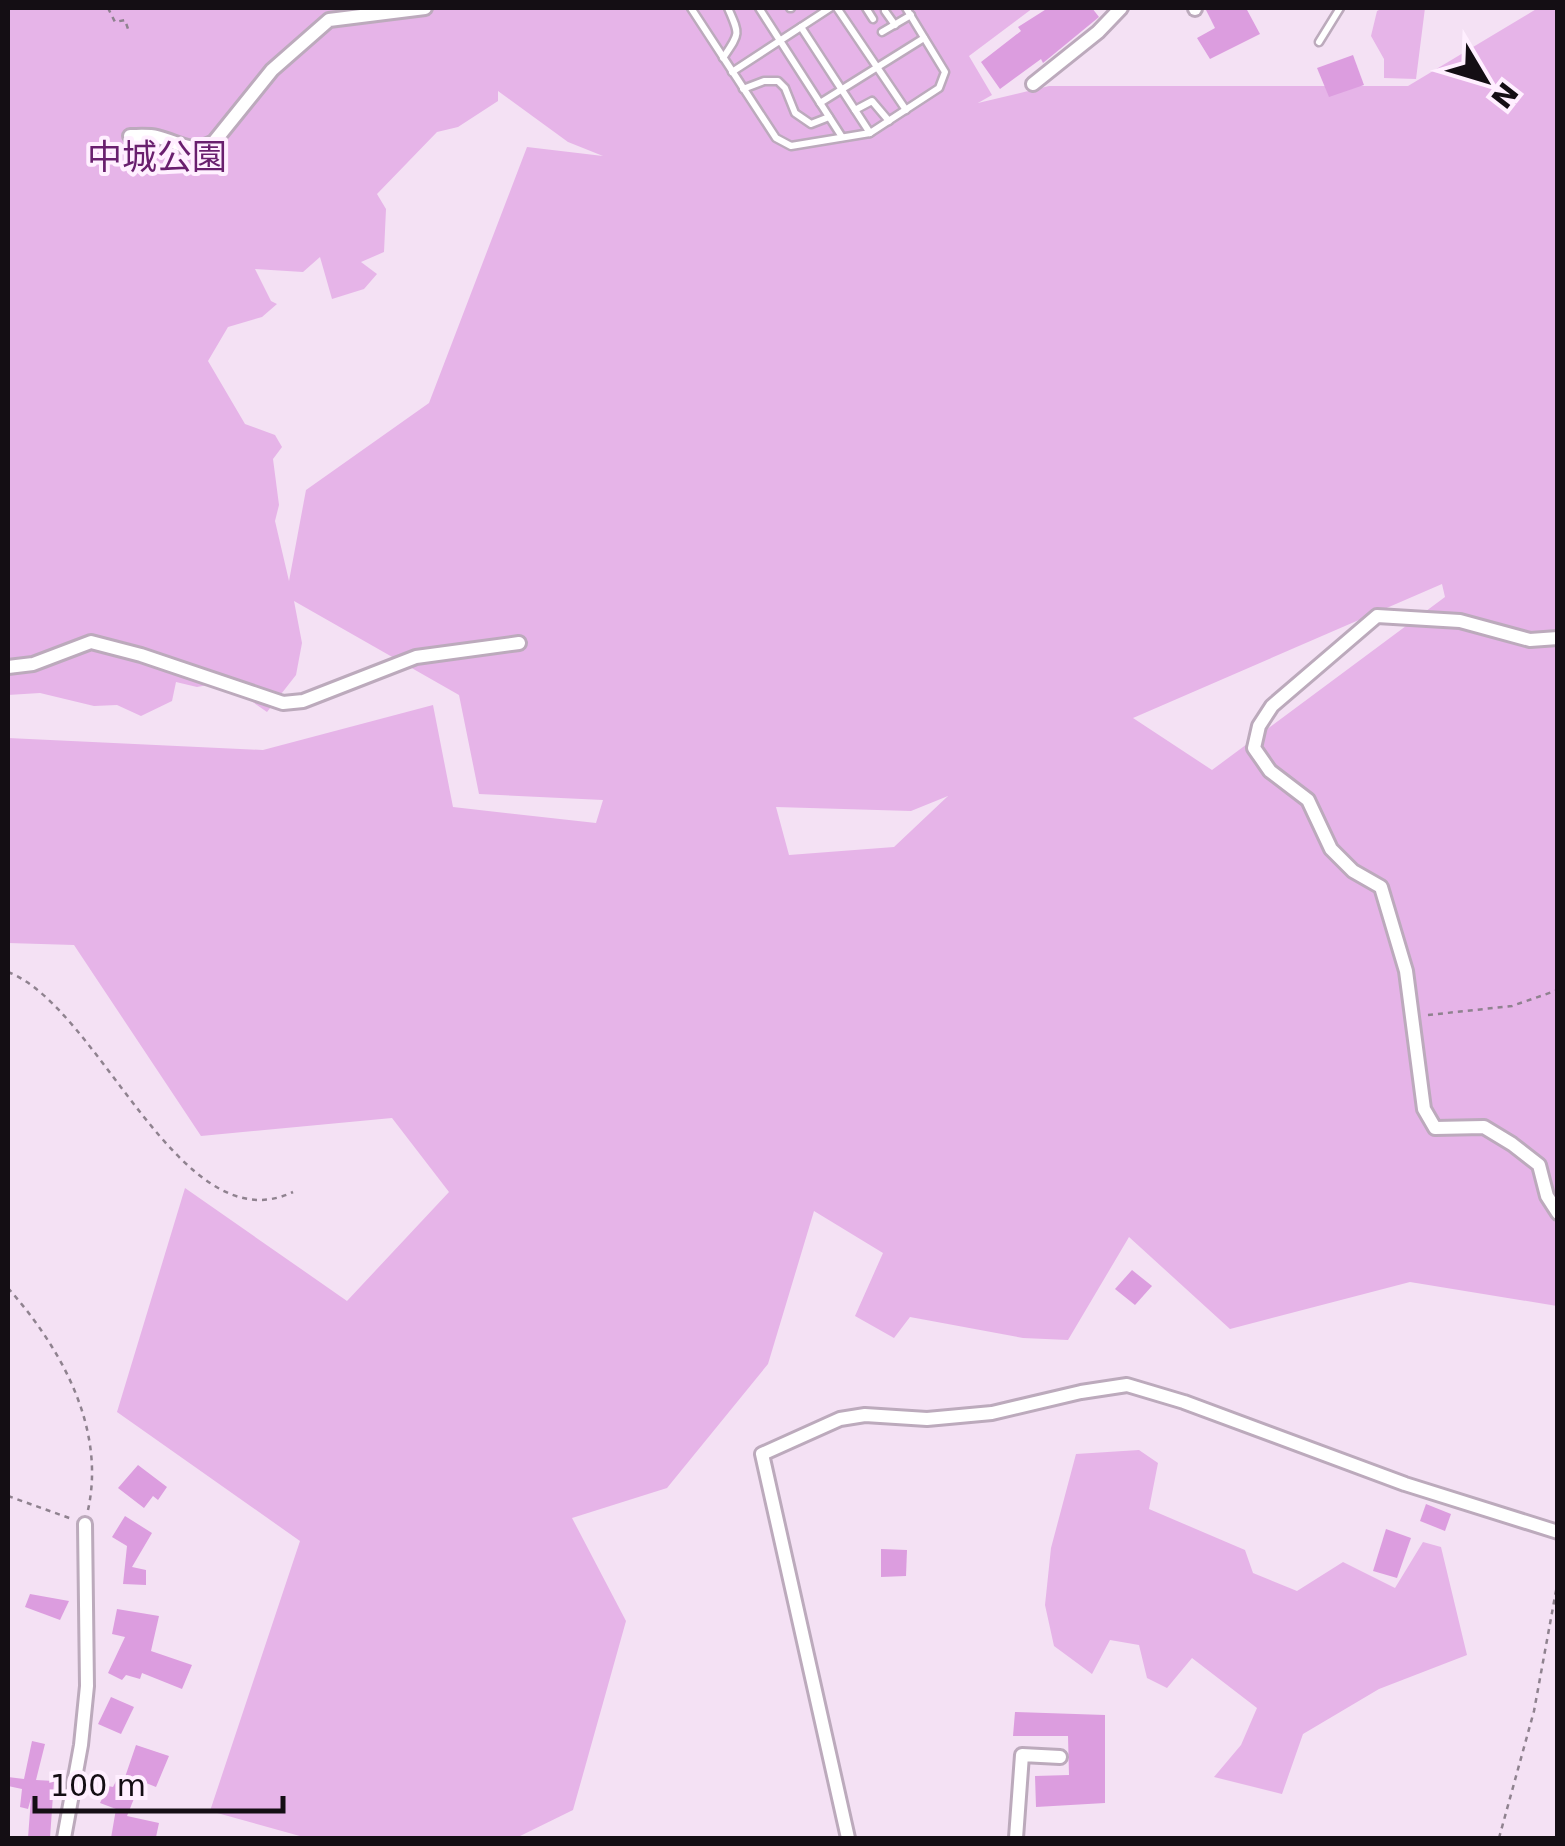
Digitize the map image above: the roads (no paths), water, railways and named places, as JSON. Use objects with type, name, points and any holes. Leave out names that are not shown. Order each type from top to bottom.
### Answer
[{"type":"street","points":[[130,136],[158,137],[185,149],[203,148],[214,142],[272,70],[329,20],[426,8]]},
{"type":"street","points":[[1032,84],[1098,32],[1120,8]]},
{"type":"street","points":[[1558,638],[1530,640],[1460,621],[1377,616],[1272,706],[1259,726],[1254,748],[1270,771],[1308,800],[1332,849],[1353,871],[1380,888],[1406,971],[1424,1109],[1435,1128],[1484,1126],[1512,1144],[1539,1165],[1548,1196],[1558,1213]]},
{"type":"street","points":[[8,667],[33,664],[91,642],[283,703],[303,701],[416,657],[478,646],[519,644]]},
{"type":"street","points":[[848,1838],[762,1454],[840,1419],[865,1415],[926,1419],[992,1413],[1127,1385],[1184,1402],[1405,1484],[1558,1532]]},
{"type":"street","points":[[64,1838],[87,1686],[85,1524]]},
{"type":"street","points":[[1016,1838],[1022,1756],[1060,1757]]},
{"type":"lane","points":[[691,8],[776,138],[792,146],[870,133],[939,88],[945,72],[908,11],[882,32]]},
{"type":"lane","points":[[722,58],[738,36],[738,26],[728,8]]},
{"type":"lane","points":[[758,8],[842,137]]},
{"type":"lane","points":[[732,72],[834,8],[906,110]]},
{"type":"lane","points":[[866,8],[872,19]]},
{"type":"lane","points":[[1318,42],[1340,8]]},
{"type":"lane","points":[[886,11],[894,25]]},
{"type":"lane","points":[[801,27],[870,133]]},
{"type":"lane","points":[[820,102],[924,38]]},
{"type":"lane","points":[[743,88],[778,81],[802,120],[811,124],[830,117]]},
{"type":"lane","points":[[855,110],[872,101],[889,121]]},
{"type":"park label","name":"中城公園","points":[[157,157]]}]
